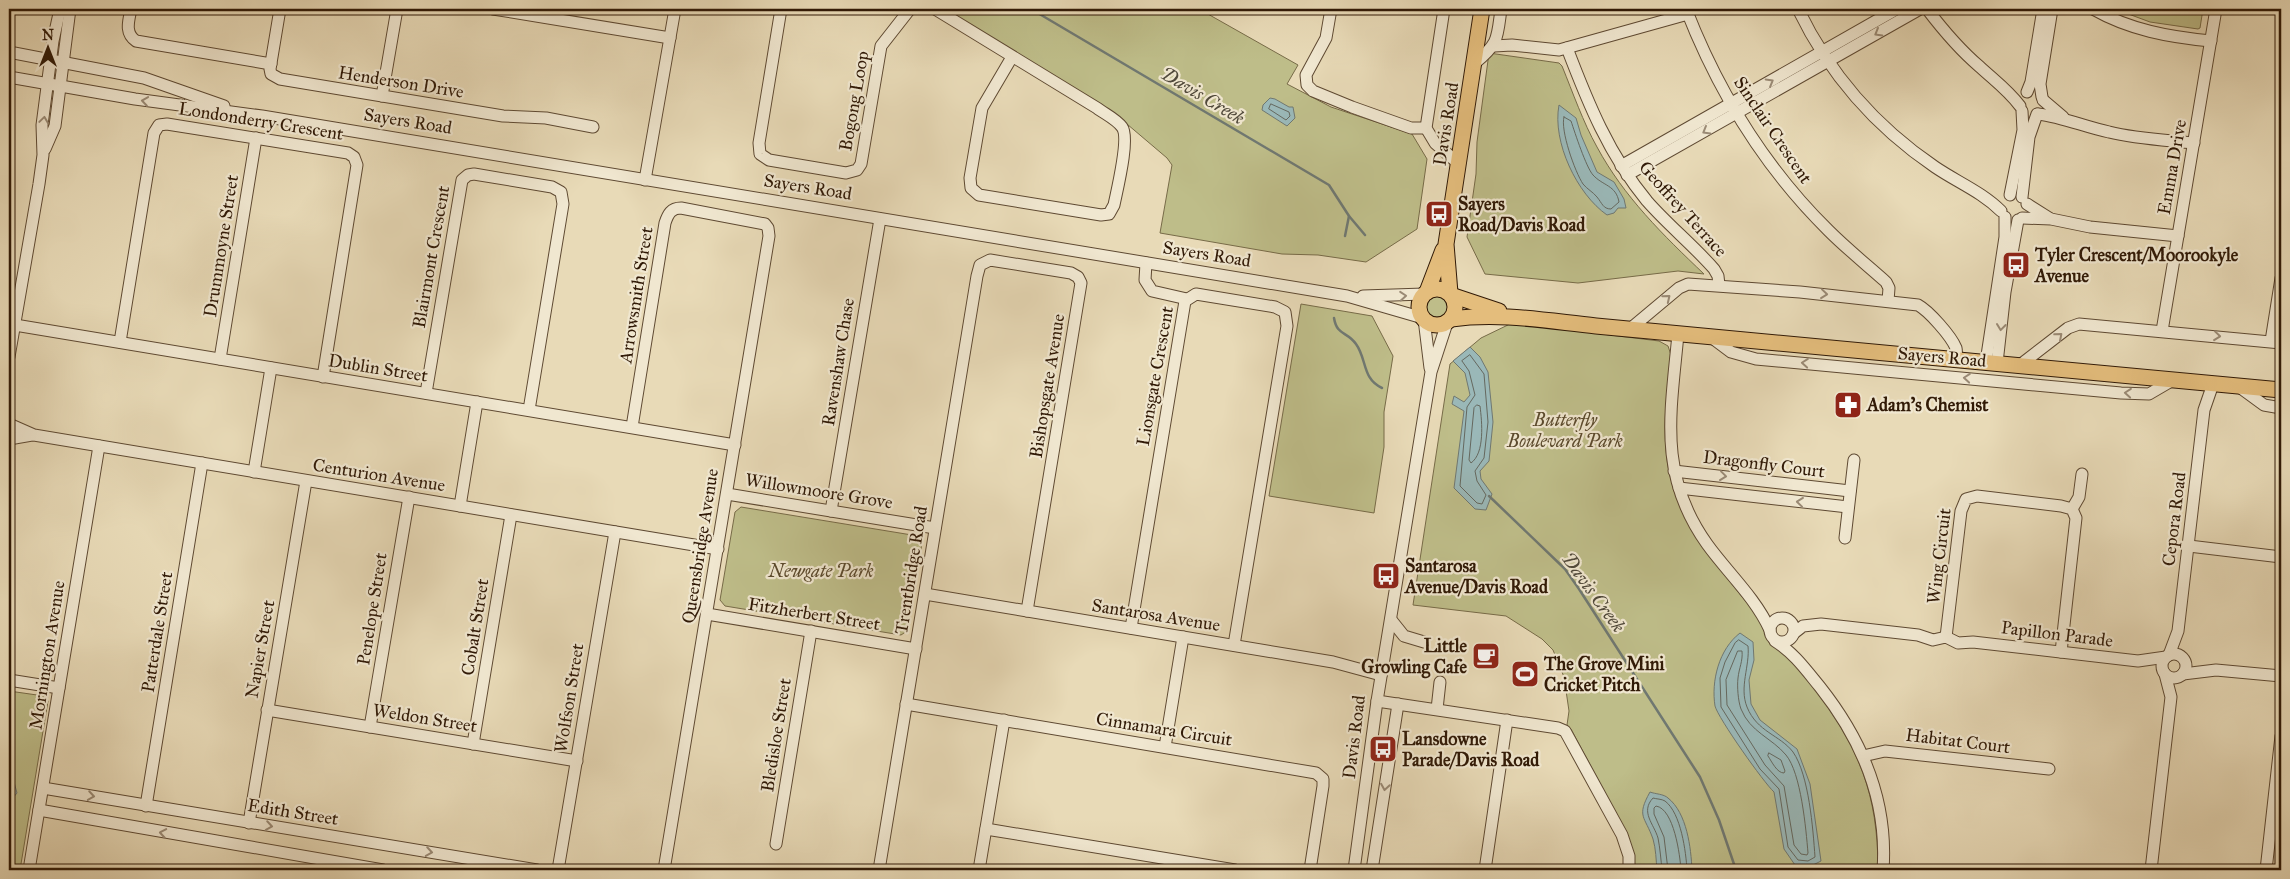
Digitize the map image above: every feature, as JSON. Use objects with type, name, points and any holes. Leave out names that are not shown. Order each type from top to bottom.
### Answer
[{"type":"main road","name":"Davis Road","points":[[1425,293],[1446,244],[1482,9]]},
{"type":"main road","name":"Davis Road","points":[[1446,244],[1451,294]]},
{"type":"main road","points":[[1438,289],[1451,294],[1456,305],[1449,321],[1435,325],[1424,319],[1420,304],[1425,293],[1438,289]]},
{"type":"main road","name":"Sayers Road","points":[[1451,294],[1515,317]]},
{"type":"main road","name":"Sayers Road","points":[[1449,321],[1480,316],[1515,317],[2281,390]]},
{"type":"street","points":[[9,357],[43,155],[42,125],[50,59],[60,9]]},
{"type":"street","points":[[43,155],[55,126],[70,9]]},
{"type":"street","points":[[131,9],[128,30],[136,41],[271,64],[280,9]]},
{"type":"street","points":[[382,96],[397,9]]},
{"type":"street","points":[[493,9],[670,38]]},
{"type":"street","points":[[646,180],[675,9]]},
{"type":"street","name":"Bogong Loop","points":[[781,9],[759,143],[760,154],[769,160],[846,173],[857,170],[861,164],[882,46],[910,9]]},
{"type":"street","points":[[935,9],[1097,108],[1123,128],[1125,143],[1114,205],[1110,214],[1101,215],[980,195],[971,188],[970,178],[982,108],[1012,57]]},
{"type":"street","points":[[1331,9],[1328,32],[1306,75],[1307,84],[1333,100],[1411,128],[1426,128]]},
{"type":"street","points":[[1444,9],[1426,128],[1435,143],[1459,164]]},
{"type":"street","points":[[1475,63],[1494,46],[1498,33],[1501,9]]},
{"type":"street","points":[[1798,9],[1825,57],[1867,110],[1898,139],[1936,168],[1980,193],[2011,220],[2051,219],[2090,227],[2178,236]]},
{"type":"street","points":[[1825,57],[1897,9]]},
{"type":"street","points":[[1627,176],[1734,109],[1825,57],[1920,9]]},
{"type":"street","points":[[1927,9],[1966,54],[1998,81],[2027,115],[2037,114],[2065,118],[2123,135],[2194,142]]},
{"type":"street","points":[[1991,362],[2005,237],[2001,205],[2008,196],[2023,130],[2020,98],[2026,92],[2032,75],[2043,9]]},
{"type":"street","points":[[1991,362],[2020,219],[2026,213],[2024,201],[2029,137],[2037,114],[2044,106],[2041,74],[2052,9]]},
{"type":"street","points":[[2093,9],[2117,21],[2147,31],[2211,41]]},
{"type":"street","name":"Emma Drive","points":[[2162,331],[2216,9]]},
{"type":"street","points":[[1494,46],[1512,45],[1551,50],[1567,48],[1687,11]]},
{"type":"street","name":"Sinclair Crescent","points":[[1687,11],[1702,49],[1734,109],[1771,164],[1828,230],[1886,282],[1889,292],[1888,301]]},
{"type":"street","points":[[1498,33],[1512,45]]},
{"type":"street","name":"Geoffrey Terrace","points":[[1567,48],[1596,120],[1627,176],[1655,209],[1714,269],[1718,276],[1719,286]]},
{"type":"street","name":"Sayers Road","points":[[9,52],[144,78],[220,105],[262,116]]},
{"type":"street","name":"Henderson Drive","points":[[271,64],[271,74],[280,79],[503,116],[546,118],[593,126]]},
{"type":"street","name":"Sayers Road","points":[[9,77],[61,87],[262,116],[1347,296],[1424,319]]},
{"type":"street","points":[[1998,81],[2026,92],[2034,91],[2065,118]]},
{"type":"street","points":[[1621,166],[1734,109]]},
{"type":"street","points":[[1391,120],[1413,121],[1428,113]]},
{"type":"street","name":"Londonderry Crescent","points":[[120,342],[156,129],[161,124],[167,124],[256,138],[350,154],[357,160],[323,376]]},
{"type":"street","name":"Drummoyne Street","points":[[220,359],[256,138]]},
{"type":"street","name":"Blairmont Crescent","points":[[426,394],[462,180],[468,175],[474,174],[558,190],[563,195],[529,410]]},
{"type":"street","points":[[1980,193],[2008,196],[2024,201],[2051,219]]},
{"type":"street","name":"Arrowsmith Street","points":[[632,428],[669,214],[673,209],[681,208],[762,222],[768,228]]},
{"type":"street","name":"Ravenshaw Chase","points":[[831,511],[880,219]]},
{"type":"street","name":"Queensbridge Avenue","points":[[664,870],[769,236],[768,228]]},
{"type":"street","name":"Bishopsgate Avenue","points":[[977,276],[980,265],[990,260],[1071,273],[1078,277],[1081,283],[1028,611]]},
{"type":"street","points":[[1146,263],[1145,280],[1149,288],[1157,294],[1187,299]]},
{"type":"street","name":"Trentbridge Road","points":[[879,870],[977,276]]},
{"type":"street","points":[[2020,365],[2074,326],[2085,324],[2276,342],[2281,278]]},
{"type":"street","name":"Sayers Road","points":[[1630,329],[1684,285],[1693,283],[1911,303],[1924,308],[1952,341],[1957,350],[1956,360]]},
{"type":"street","name":"Sayers Road","points":[[1347,296],[1391,297],[1425,293]]},
{"type":"street","name":"Lionsgate Crescent","points":[[1131,628],[1187,299],[1196,294],[1275,307],[1283,309],[1287,318],[1234,646]]},
{"type":"street","points":[[1424,319],[1431,372]]},
{"type":"street","points":[[1431,372],[1449,321]]},
{"type":"street","name":"Dublin Street","points":[[15,325],[735,444]]},
{"type":"street","points":[[1678,334],[1670,429],[1674,471],[1690,518],[1698,532],[1759,609],[1775,641],[1798,659],[1838,711],[1864,756],[1877,799],[1881,821],[1883,869],[1895,870]]},
{"type":"street","name":"Sayers Road","points":[[1710,336],[1731,352],[1745,357],[1882,371],[2138,394],[2154,392],[2173,380]]},
{"type":"street","points":[[254,472],[271,368]]},
{"type":"street","name":"Davis Road","points":[[1354,870],[1381,675],[1392,621],[1431,372]]},
{"type":"street","name":"Cepora Road","points":[[2168,656],[2178,631],[2207,383]]},
{"type":"street","points":[[2238,386],[2264,405],[2281,408]]},
{"type":"street","points":[[460,506],[478,402]]},
{"type":"street","name":"Centurion Avenue","points":[[9,424],[34,435],[718,549]]},
{"type":"street","name":"Centurion Avenue","points":[[9,438],[34,435]]},
{"type":"street","name":"Mornington Avenue","points":[[29,870],[100,446]]},
{"type":"street","points":[[1845,538],[1854,460]]},
{"type":"street","name":"Patterdale Street","points":[[146,806],[202,463]]},
{"type":"street","name":"Dragonfly Court","points":[[1674,471],[1850,491]]},
{"type":"street","points":[[2061,652],[2076,523],[2076,515],[2072,509],[2078,497],[2082,474]]},
{"type":"street","name":"Napier Street","points":[[249,822],[306,481]]},
{"type":"street","name":"Dragonfly Court","points":[[1679,488],[1848,507]]},
{"type":"street","name":"Willowmoore Grove","points":[[727,494],[935,528]]},
{"type":"street","name":"Wing Circuit","points":[[1947,634],[1961,511],[1966,499],[1977,496],[2072,509]]},
{"type":"street","name":"Penelope Street","points":[[370,727],[409,498]]},
{"type":"street","name":"Cobalt Street","points":[[473,744],[511,515]]},
{"type":"street","name":"Wolfson Street","points":[[558,870],[614,532]]},
{"type":"street","points":[[2189,546],[2281,557]]},
{"type":"street","name":"Santarosa Avenue","points":[[924,594],[1333,662],[1381,675]]},
{"type":"street","name":"Papillon Parade","points":[[1759,609],[1784,619],[1805,619],[1821,624],[1918,635],[1933,640],[1947,634],[1958,642],[2138,660],[2168,656]]},
{"type":"street","name":"Fitzherbert Street","points":[[707,614],[916,649]]},
{"type":"street","points":[[1770,630],[1774,620],[1784,619],[1793,625],[1798,659]]},
{"type":"street","points":[[1392,621],[1404,636],[1424,642]]},
{"type":"street","name":"Papillon Parade","points":[[1793,634],[1803,626],[1821,624]]},
{"type":"street","name":"Bledisloe Street","points":[[776,844],[811,631]]},
{"type":"street","name":"Cepora Road","points":[[2178,631],[2183,658]]},
{"type":"street","points":[[1775,641],[1783,642],[1793,634]]},
{"type":"street","points":[[1165,747],[1183,637]]},
{"type":"street","points":[[2171,697],[2162,664],[2168,656],[2176,654],[2216,670]]},
{"type":"street","points":[[2151,870],[2171,697],[2186,668],[2183,658]]},
{"type":"street","name":"Papillon Parade","points":[[2138,660],[2165,673]]},
{"type":"street","points":[[2165,673],[2172,678],[2182,674],[2216,670],[2281,676]]},
{"type":"street","points":[[9,680],[59,688]]},
{"type":"street","points":[[1437,709],[1440,682]]},
{"type":"street","points":[[1377,701],[1558,728],[1568,734],[1622,835],[1628,856],[1629,870]]},
{"type":"street","name":"Cinnamara Circuit","points":[[906,704],[1319,774],[1323,786],[1310,870]]},
{"type":"street","points":[[1372,870],[1398,704]]},
{"type":"street","name":"Weldon Street","points":[[267,710],[577,761]]},
{"type":"street","points":[[979,870],[1004,720]]},
{"type":"street","points":[[1484,870],[1508,720]]},
{"type":"street","points":[[2266,870],[2278,799],[2281,736]]},
{"type":"street","name":"Habitat Court","points":[[1864,756],[1886,751],[2049,769]]},
{"type":"street","name":"Edith Street","points":[[43,788],[249,822],[481,866],[537,870]]},
{"type":"street","points":[[39,810],[383,870]]},
{"type":"street","points":[[986,829],[1235,870]]},
{"type":"green space","points":[[944,9],[1199,9],[1298,65],[1287,84],[1331,107],[1412,134],[1427,159],[1417,229],[1366,262],[1318,255],[1282,254],[1160,233],[1172,165],[1167,158],[1114,113]]},
{"type":"green space","points":[[2115,9],[2203,9],[2200,28],[2198,29],[2150,22]]},
{"type":"green space","points":[[1489,53],[1559,63],[1562,66],[1592,137],[1619,182],[1645,215],[1704,274],[1678,271],[1578,283],[1485,274],[1467,237]]},
{"type":"green space","points":[[1437,295],[1445,298],[1448,306],[1445,314],[1437,317],[1429,314],[1426,306],[1429,298]]},
{"type":"green space","points":[[1301,304],[1372,316],[1393,356],[1384,412],[1384,447],[1374,513],[1269,496]]},
{"type":"green space","name":"Butterfly Boulevard Park","points":[[1512,323],[1659,341],[1668,346],[1671,355],[1666,403],[1665,438],[1670,476],[1678,500],[1702,544],[1765,626],[1769,641],[1784,649],[1793,659],[1843,730],[1863,772],[1870,795],[1877,843],[1878,870],[1633,870],[1628,836],[1571,729],[1567,725],[1569,711],[1564,677],[1553,650],[1542,639],[1506,616],[1413,605],[1450,364],[1481,338]]},
{"type":"green space","name":"Newgate Park","points":[[741,507],[918,536],[922,543],[907,631],[901,635],[725,606],[720,600],[735,512]]},
{"type":"green space","points":[[9,691],[44,696],[48,701],[20,870],[9,870]]},
{"type":"water","points":[[1270,98],[1293,107],[1295,118],[1287,126],[1262,110],[1263,105]]},
{"type":"water","points":[[1559,105],[1576,118],[1581,135],[1597,172],[1614,182],[1624,199],[1626,208],[1618,208],[1614,213],[1607,215],[1596,206],[1577,181],[1563,151],[1559,135]]},
{"type":"water","points":[[1470,347],[1480,357],[1488,372],[1493,422],[1489,461],[1480,471],[1481,479],[1492,494],[1486,510],[1475,509],[1454,488],[1464,411],[1452,404],[1454,396],[1464,402],[1470,395],[1465,373],[1453,361]]},
{"type":"water","points":[[1740,633],[1753,642],[1754,660],[1749,680],[1751,704],[1760,720],[1797,749],[1810,784],[1821,861],[1809,867],[1795,865],[1784,849],[1774,792],[1742,750],[1715,706],[1714,686],[1718,666],[1727,648]]},
{"type":"water","points":[[9,779],[14,782],[17,793],[12,799],[9,798]]},
{"type":"water","points":[[1650,792],[1666,797],[1680,812],[1687,831],[1692,870],[1657,870],[1654,843],[1643,816],[1643,807]]},
{"type":"waterway","name":"Davis Creek","points":[[1031,9],[1329,185],[1349,216],[1365,235]]},
{"type":"waterway","name":"Davis Creek","points":[[1345,236],[1349,216]]},
{"type":"waterway","name":"Davis Creek","points":[[1334,318],[1337,328],[1356,344],[1371,379],[1382,388]]},
{"type":"waterway","name":"Davis Creek","points":[[1489,496],[1565,569],[1579,589],[1700,777],[1719,820],[1736,870]]},
{"type":"place","name":"Sayers Road/Davis Road","points":[[1439,214]]},
{"type":"place","name":"Tyler Crescent/Moorookyle Avenue","points":[[2016,265]]},
{"type":"place","name":"Adam's Chemist","points":[[1848,405]]},
{"type":"place","name":"Santarosa Avenue/Davis Road","points":[[1386,576]]},
{"type":"place","name":"Little Growling Cafe","points":[[1486,656]]},
{"type":"place","name":"The Grove Mini Cricket Pitch","points":[[1525,674]]},
{"type":"place","name":"Lansdowne Parade/Davis Road","points":[[1383,749]]}]
